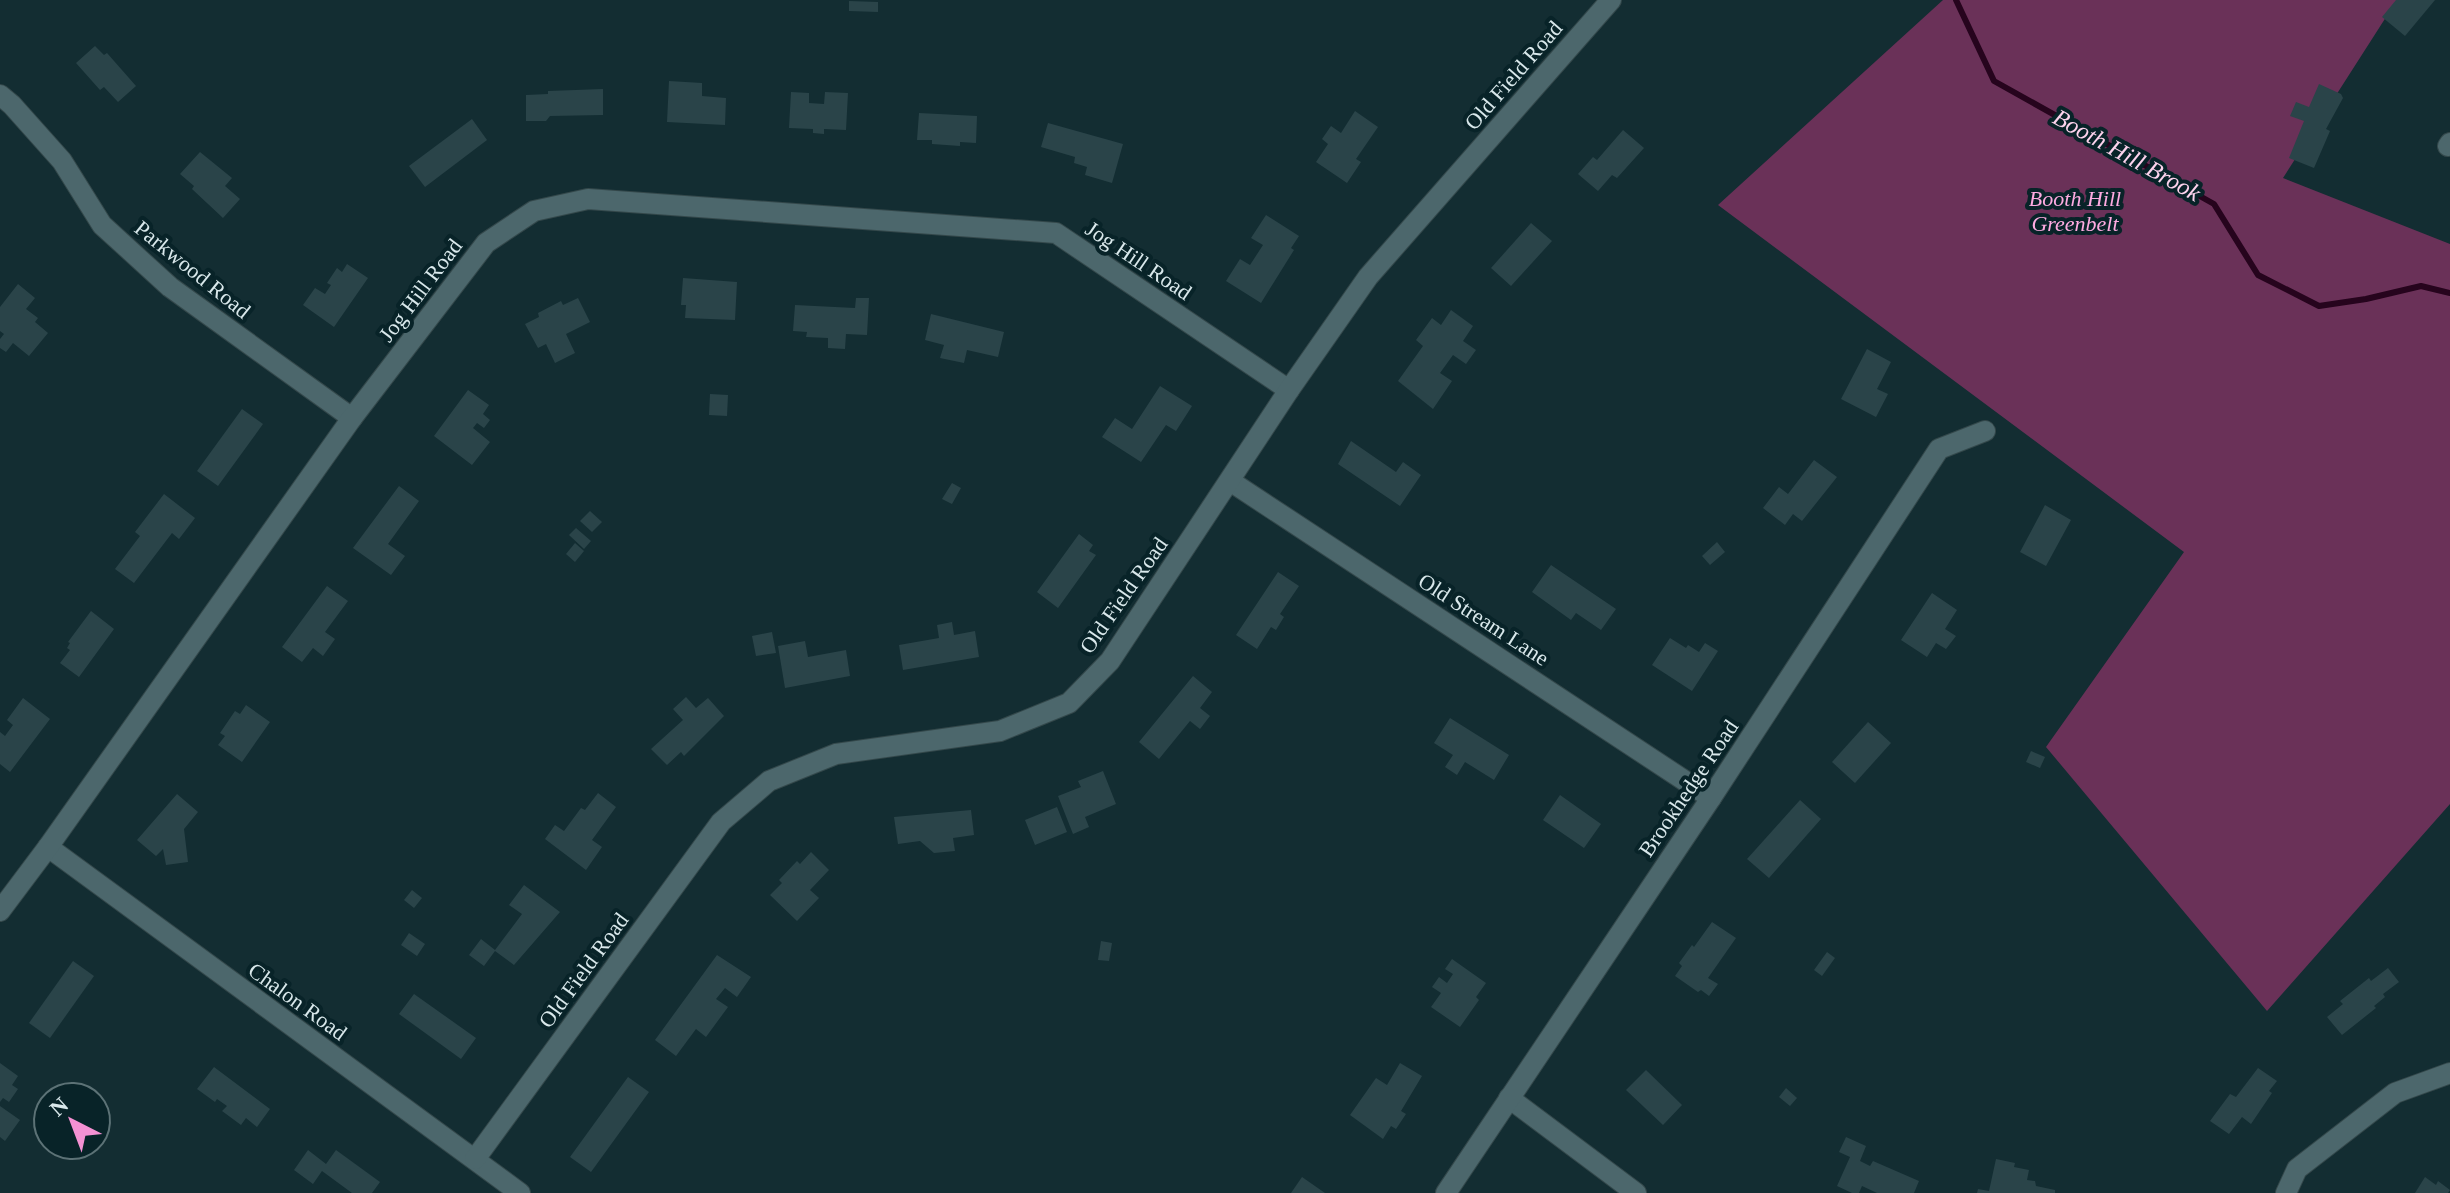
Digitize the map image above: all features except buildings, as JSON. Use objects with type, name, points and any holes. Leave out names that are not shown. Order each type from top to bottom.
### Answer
[{"type":"street","name":"Old Field Road","points":[[475,1159],[721,822],[769,781],[836,754],[1000,731],[1069,703],[1110,661],[1289,390],[1368,277],[1611,0]]},
{"type":"street","name":"Parkwood Road","points":[[0,95],[62,161],[102,225],[170,287],[352,418]]},
{"type":"street","name":"Jog Hill Road","points":[[0,911],[352,418],[486,243],[534,211],[588,199],[1056,233],[1289,390]]},
{"type":"street","name":"Brookhedge Road","points":[[1446,1193],[1711,798],[1939,449],[1985,431]]},
{"type":"street","name":"Old Stream Lane","points":[[1230,481],[1711,798]]},
{"type":"street","name":"Chalon Road","points":[[48,847],[520,1193]]},
{"type":"street","points":[[2286,1193],[2297,1169],[2395,1093],[2450,1073]]},
{"type":"street","points":[[1509,1098],[1636,1193]]},
{"type":"green space","name":"Booth Hill Greenbelt","points":[[1943,0],[2397,0],[2283,178],[2450,244],[2450,804],[2267,1011],[2046,747],[2184,552],[1718,205]]},
{"type":"waterway","name":"Booth Hill Brook","points":[[1956,0],[1994,81],[2214,204],[2258,275],[2319,306],[2421,286],[2450,293]]}]
